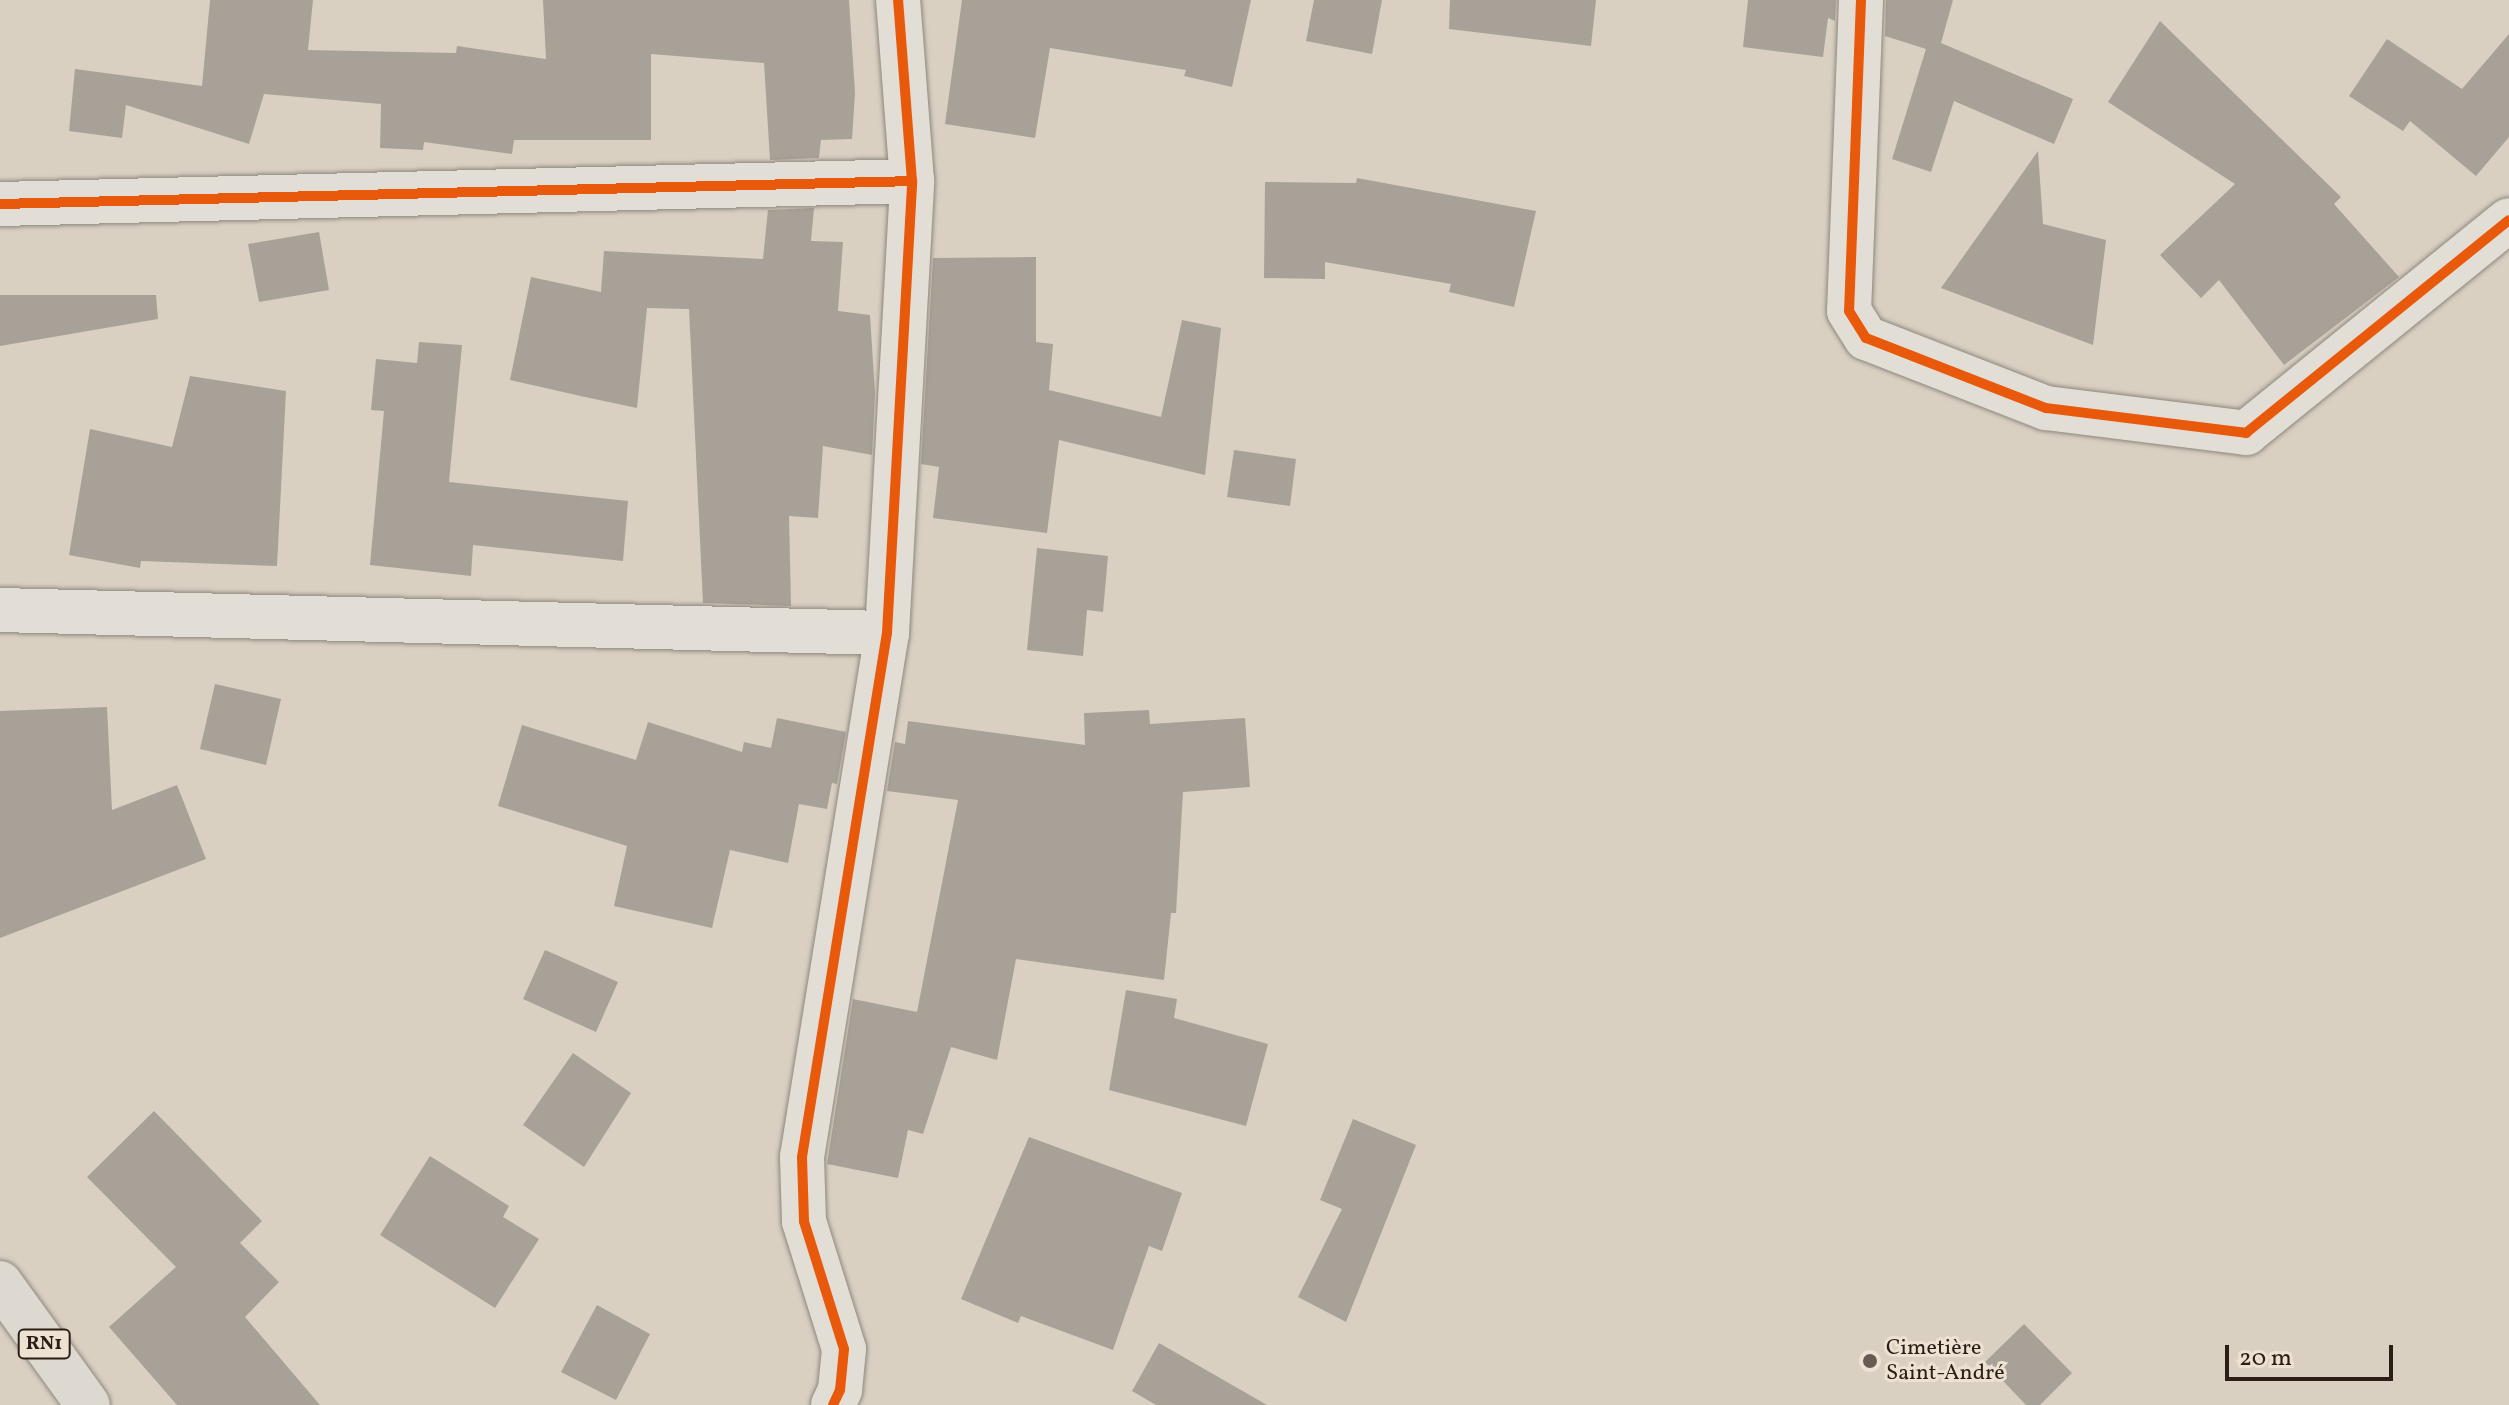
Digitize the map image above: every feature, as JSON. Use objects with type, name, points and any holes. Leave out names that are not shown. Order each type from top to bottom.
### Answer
[{"type":"highway","name":"RN1","points":[[0,1283],[88,1405]]},
{"type":"street","points":[[833,1405],[840,1390],[844,1349],[804,1221],[802,1157],[887,633],[912,181],[898,0]]},
{"type":"street","points":[[1861,0],[1849,311],[1866,338],[2046,408],[2246,433],[2509,220]]},
{"type":"street","points":[[0,204],[912,181]]},
{"type":"street","points":[[0,610],[887,633]]},
{"type":"building","points":[[210,0],[313,0],[308,50],[456,53],[457,46],[546,59],[543,0],[849,0],[855,93],[852,139],[821,140],[819,158],[770,160],[764,63],[651,54],[651,140],[514,140],[512,154],[424,142],[423,150],[380,148],[381,104],[264,94],[249,144],[126,105],[122,138],[69,131],[75,69],[202,86]]},
{"type":"building","points":[[962,0],[1251,0],[1232,87],[1184,76],[1186,70],[1050,48],[1035,138],[945,124]]},
{"type":"building","points":[[1314,0],[1382,0],[1372,54],[1306,41]]},
{"type":"building","points":[[1450,0],[1596,0],[1591,46],[1449,29]]},
{"type":"building","points":[[1748,0],[1836,0],[1835,21],[1828,18],[1823,57],[1743,47]]},
{"type":"building","points":[[1886,0],[1953,0],[1941,43],[2073,99],[2054,144],[1954,101],[1931,172],[1892,159],[1926,49],[1885,36]]},
{"type":"building","points":[[2160,21],[2341,197],[2334,204],[2399,277],[2284,365],[2219,280],[2201,298],[2160,255],[2235,184],[2108,102]]},
{"type":"building","points":[[2509,34],[2509,137],[2476,176],[2410,121],[2403,131],[2349,96],[2387,39],[2462,89]]},
{"type":"building","points":[[2038,151],[2043,224],[2106,240],[2093,345],[1941,288]]},
{"type":"building","points":[[1357,178],[1536,211],[1514,307],[1449,292],[1451,284],[1325,262],[1325,279],[1264,278],[1265,182],[1356,183]]},
{"type":"building","points":[[814,208],[811,241],[843,242],[838,311],[870,315],[875,393],[872,455],[823,446],[818,518],[789,516],[791,606],[703,603],[689,309],[647,308],[637,408],[510,380],[531,277],[601,292],[604,251],[763,259],[768,210]]},
{"type":"building","points":[[319,232],[329,290],[259,302],[248,244]]},
{"type":"building","points":[[1036,257],[1036,342],[1053,344],[1049,390],[1161,417],[1182,320],[1221,328],[1205,475],[1059,440],[1047,533],[933,518],[939,467],[921,464],[933,258]]},
{"type":"building","points":[[0,295],[156,295],[158,319],[0,346]]},
{"type":"building","points":[[419,342],[462,345],[449,482],[628,501],[623,561],[473,545],[471,576],[370,565],[384,411],[371,410],[376,359],[417,363]]},
{"type":"building","points":[[190,376],[286,391],[277,566],[141,561],[140,568],[69,555],[90,429],[172,447]]},
{"type":"building","points":[[1234,450],[1296,459],[1290,506],[1227,497]]},
{"type":"building","points":[[1037,548],[1108,556],[1103,612],[1087,610],[1083,656],[1027,650]]},
{"type":"building","points":[[215,684],[281,699],[266,765],[200,749]]},
{"type":"building","points":[[107,707],[112,810],[177,785],[206,859],[0,938],[0,711]]},
{"type":"building","points":[[1149,710],[1150,724],[1245,718],[1250,787],[1183,792],[1176,913],[1171,913],[1164,980],[1016,959],[997,1060],[951,1047],[923,1134],[908,1130],[898,1178],[827,1164],[853,999],[917,1012],[958,800],[887,791],[895,742],[905,744],[908,721],[1085,745],[1084,713]]},
{"type":"building","points":[[777,718],[846,732],[837,784],[832,783],[827,809],[799,804],[788,863],[730,850],[712,928],[614,906],[627,846],[498,806],[522,725],[636,760],[648,722],[742,752],[744,742],[771,748]]},
{"type":"building","points":[[545,950],[618,982],[596,1032],[523,999]]},
{"type":"building","points":[[1126,990],[1177,999],[1174,1018],[1268,1044],[1246,1126],[1109,1090]]},
{"type":"building","points":[[573,1053],[631,1093],[584,1167],[523,1125]]},
{"type":"building","points":[[154,1111],[262,1221],[240,1243],[279,1282],[245,1317],[320,1405],[177,1405],[109,1327],[176,1267],[87,1177]]},
{"type":"building","points":[[1353,1119],[1416,1145],[1346,1322],[1298,1297],[1342,1209],[1320,1200]]},
{"type":"building","points":[[1029,1137],[1182,1193],[1162,1251],[1149,1246],[1113,1350],[1021,1316],[1018,1323],[961,1299]]},
{"type":"building","points":[[430,1156],[509,1206],[503,1217],[539,1239],[495,1308],[380,1235]]},
{"type":"building","points":[[597,1305],[650,1334],[616,1400],[561,1372]]},
{"type":"building","points":[[2024,1324],[2072,1373],[2040,1405],[2026,1405],[1985,1362]]},
{"type":"building","points":[[1159,1343],[1267,1405],[1156,1405],[1132,1391]]},
{"type":"cycle path","points":[[833,1405],[840,1390],[844,1349],[804,1221],[802,1157],[887,633],[912,181],[898,0]]},
{"type":"cycle path","points":[[1861,0],[1849,311],[1866,338],[2046,408],[2246,433],[2509,220]]},
{"type":"cycle path","points":[[0,204],[912,181]]},
{"type":"place","name":"Cimetière Saint-André","points":[[1870,1361]]}]
